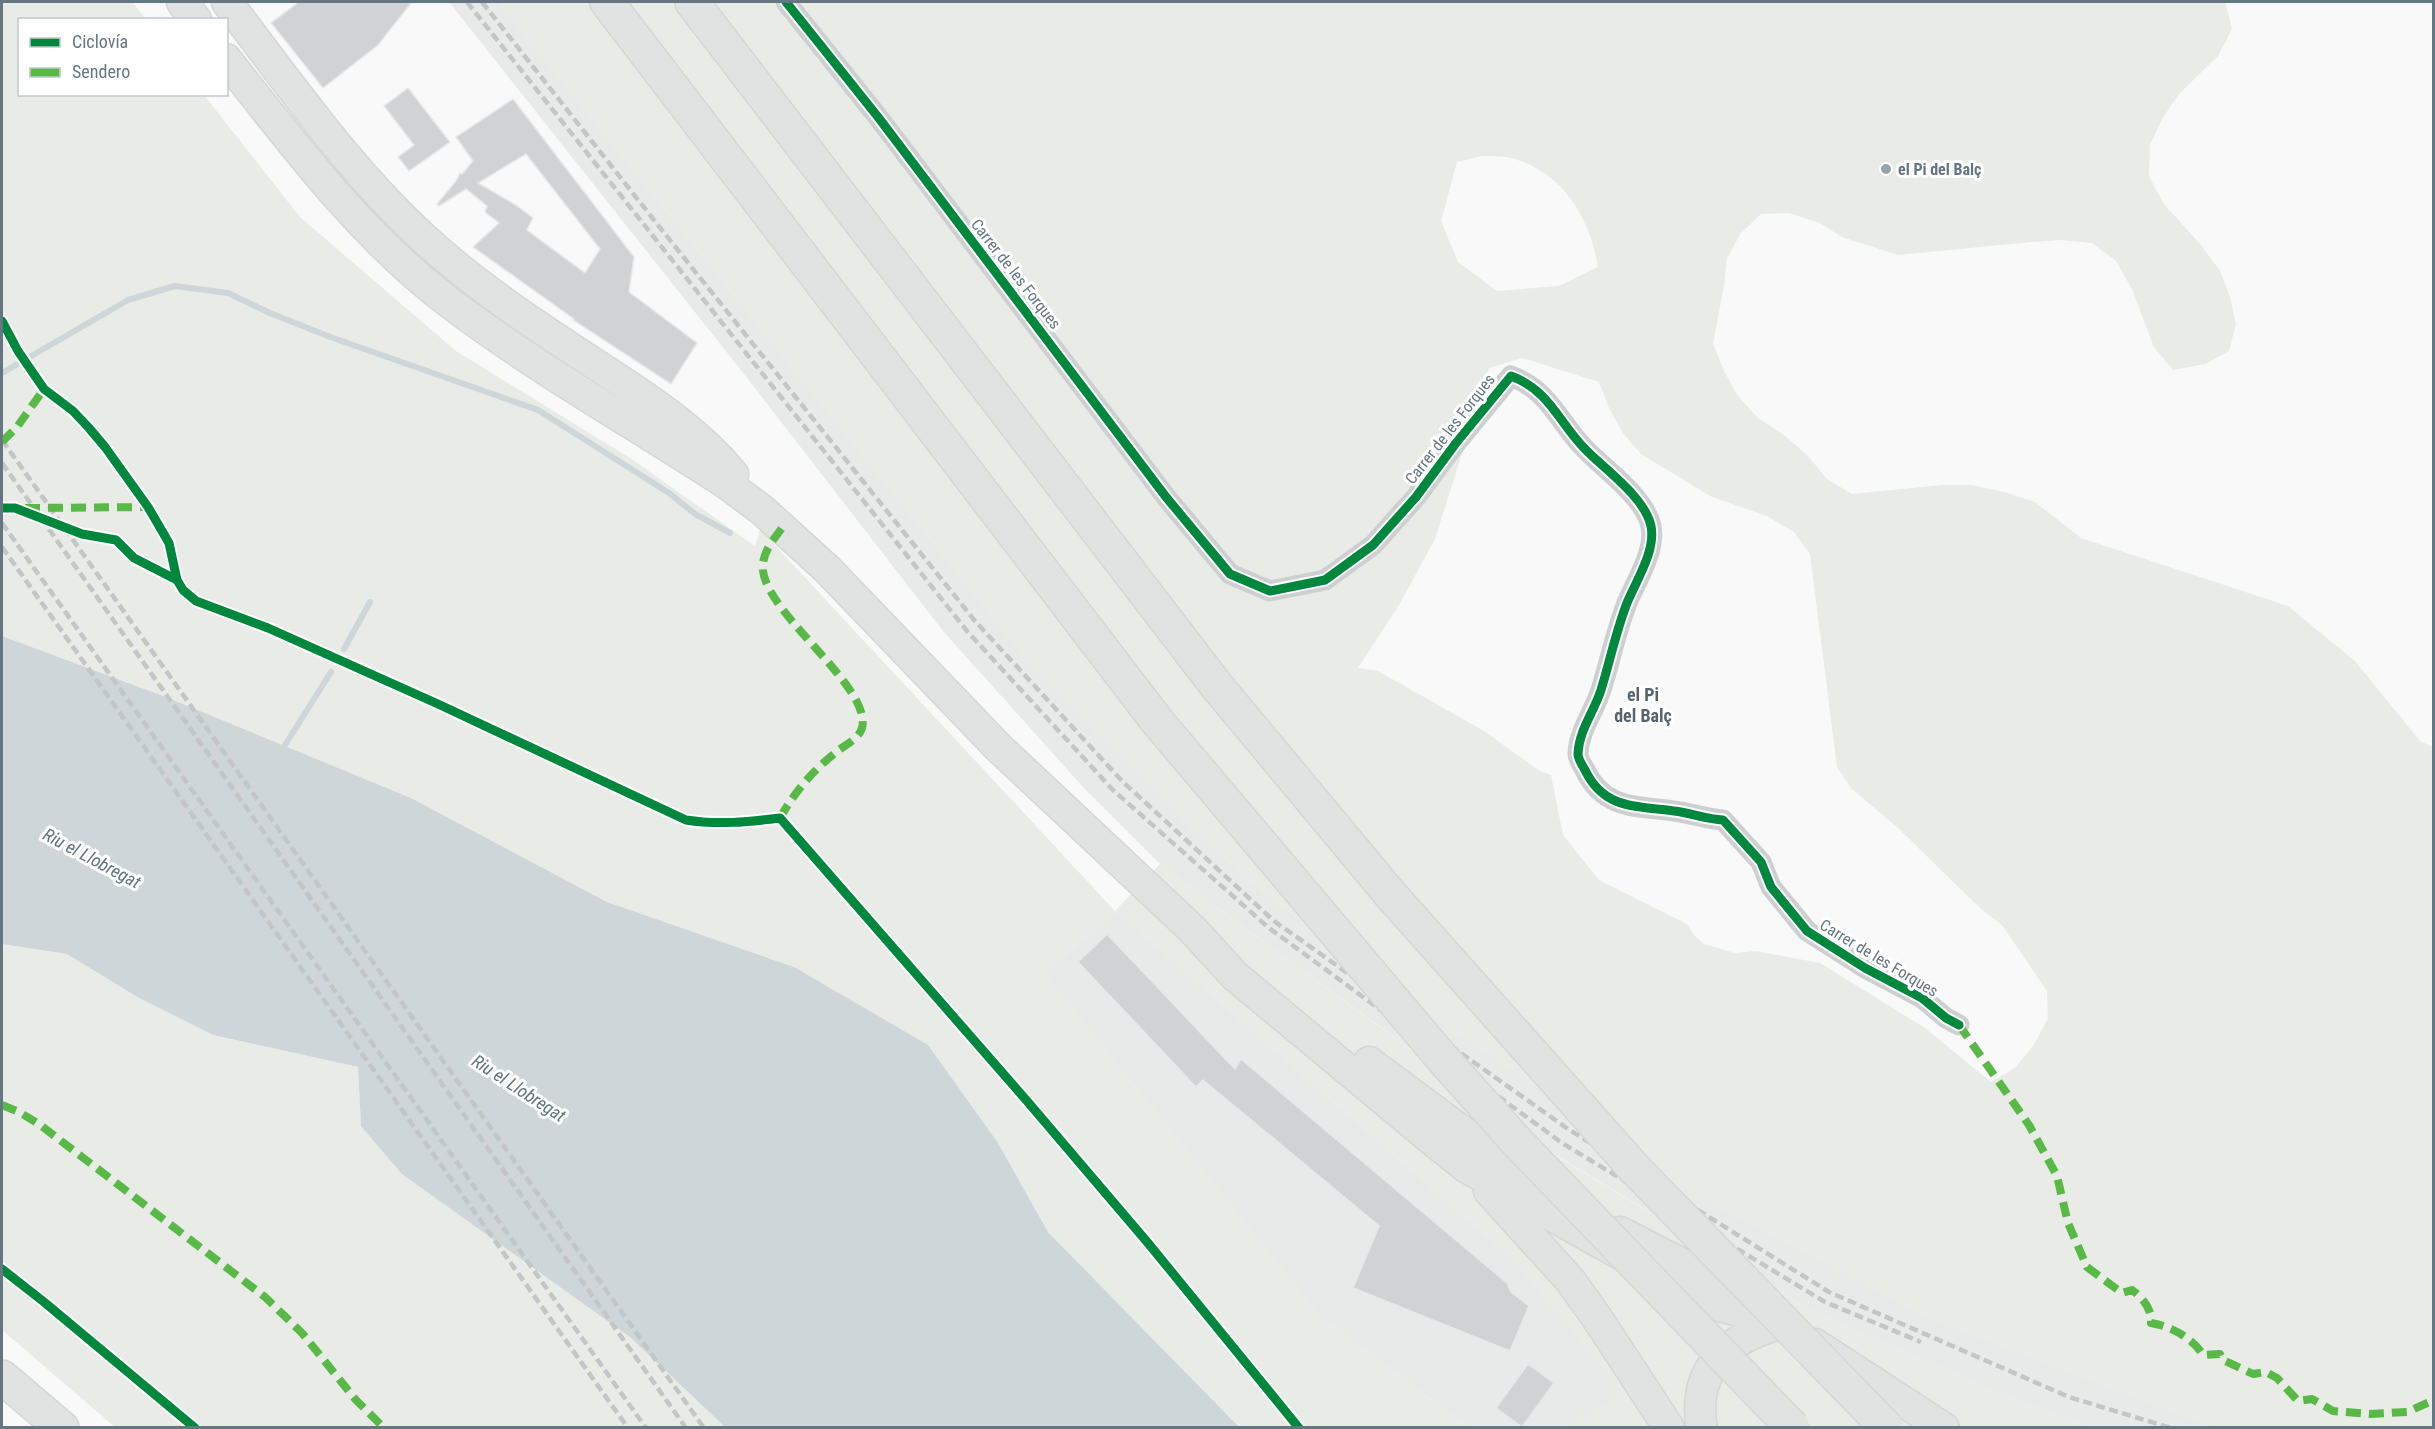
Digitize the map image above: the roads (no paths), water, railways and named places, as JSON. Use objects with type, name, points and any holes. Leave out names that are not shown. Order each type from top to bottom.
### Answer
[{"type":"highway","points":[[607,2],[1158,721],[1442,1059],[1526,1151],[1793,1428]]},
{"type":"highway","points":[[692,2],[1216,685],[1390,894],[1635,1169],[1887,1428]]},
{"type":"highway","points":[[2,1377],[62,1428]]},
{"type":"main road","points":[[182,2],[194,18]]},
{"type":"main road","points":[[227,2],[358,171],[408,224],[451,262],[517,312],[667,413],[704,442],[762,510]]},
{"type":"main road","points":[[228,62],[321,180],[390,251],[445,299],[505,343],[728,484],[762,510],[827,568],[1006,755],[1192,929],[1235,976],[1466,1167],[1570,1280],[1669,1428]]},
{"type":"main road","points":[[1192,929],[1246,967],[1498,1158],[1585,1214],[1716,1281],[1944,1428]]},
{"type":"main road","points":[[1466,1167],[1708,1303],[1784,1323]]},
{"type":"main road","points":[[1702,1428],[1700,1416],[1702,1393],[1708,1375],[1719,1357],[1748,1334],[1784,1323]]},
{"type":"street","name":"Carrer de les Forques","points":[[786,2],[878,117],[1118,430],[1166,497],[1230,574],[1270,591],[1325,580],[1374,545],[1416,497],[1456,443],[1511,376],[1527,382],[1549,401],[1563,424],[1585,450],[1622,484],[1646,512],[1653,536],[1613,643],[1600,692],[1585,725],[1578,756],[1587,777],[1607,798],[1634,808],[1676,811],[1701,818],[1723,820],[1761,862],[1772,887],[1807,931],[1865,968],[1922,998],[1946,1018],[1959,1025]]},
{"type":"water","name":"Riu el Llobregat","points":[[2,636],[166,697],[411,798],[607,902],[794,967],[928,1045],[998,1143],[1048,1232],[1239,1427],[725,1427],[630,1337],[402,1174],[361,1126],[358,1067],[213,1035],[139,998],[67,954],[2,944]]},
{"type":"waterway","points":[[2,373],[128,300],[175,286],[228,293],[270,313],[333,338],[538,410],[669,493],[695,514],[730,533]]},
{"type":"waterway","points":[[344,649],[370,602]]},
{"type":"waterway","points":[[280,753],[331,672]]},
{"type":"railway","points":[[467,2],[967,631],[1113,790],[1269,928],[1562,1143],[1825,1302],[1921,1342]]},
{"type":"railway","points":[[482,2],[975,621],[1122,781],[1274,921],[1568,1129],[1829,1292],[2069,1397],[2171,1428]]},
{"type":"railway","points":[[2,440],[704,1428]]},
{"type":"railway","points":[[2,463],[686,1428]]},
{"type":"railway","points":[[2,523],[646,1428]]},
{"type":"railway","points":[[2,547],[628,1428]]},
{"type":"place","name":"el Pi del Balç","points":[[1886,169]]},
{"type":"district","name":"el Pi del Balç","points":[[1643,704]]}]
